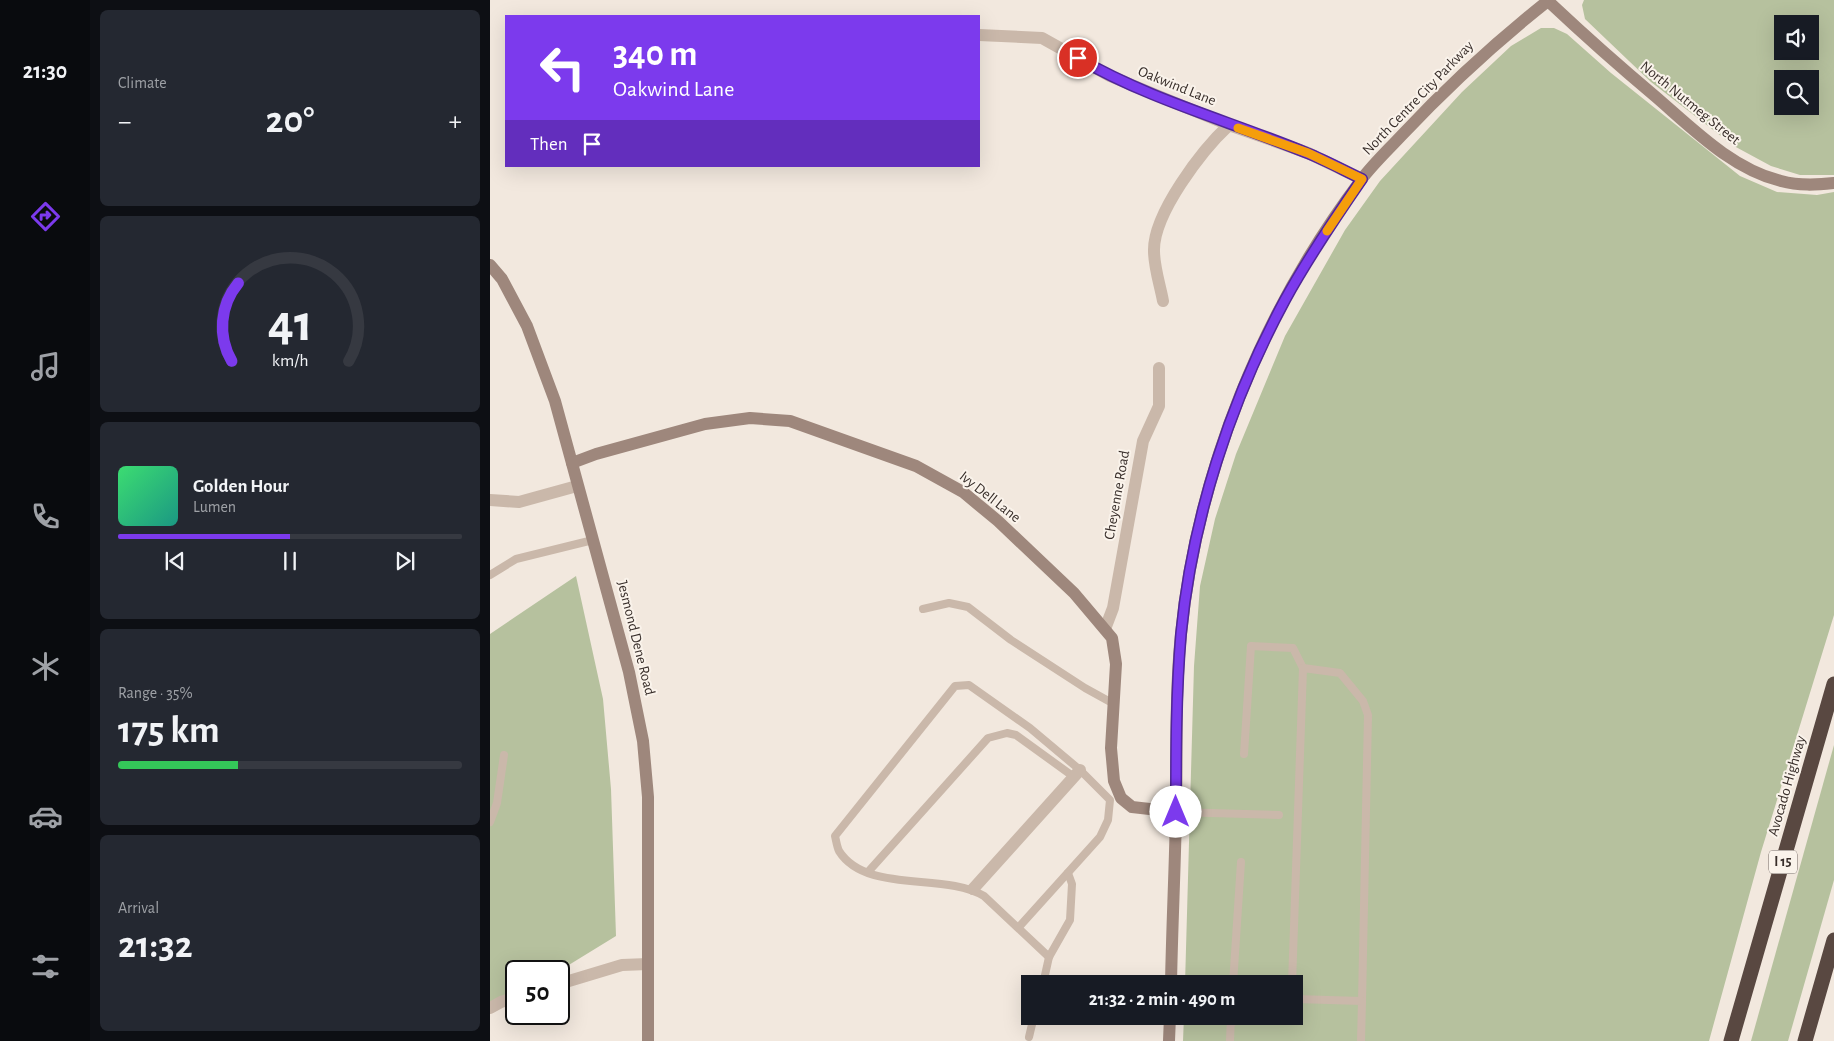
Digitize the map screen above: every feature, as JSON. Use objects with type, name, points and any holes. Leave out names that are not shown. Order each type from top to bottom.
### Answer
[{"type":"highway","name":"Avocado Highway","points":[[1731,1041],[1834,684]]},
{"type":"highway","points":[[1805,1041],[1834,940]]},
{"type":"street","name":"North Centre City Parkway","points":[[1171,975],[1176,812],[1176,699],[1181,632],[1191,566],[1209,485],[1251,370],[1282,306],[1321,239],[1362,179],[1442,91],[1483,53],[1548,0]]},
{"type":"street","name":"North Nutmeg Street","points":[[1548,0],[1590,40],[1708,142],[1750,170],[1780,181],[1804,185],[1834,183]]},
{"type":"street","name":"Oakwind Lane","points":[[980,35],[1042,38],[1110,76],[1229,125],[1308,153],[1362,179]]},
{"type":"street","points":[[1163,300],[1154,251],[1159,222],[1190,170],[1229,125]]},
{"type":"street","name":"Jesmond Dene Road","points":[[490,265],[502,280],[527,326],[555,401],[629,672],[643,741],[648,797],[648,1041]]},
{"type":"street","name":"Cheyenne Road","points":[[1105,629],[1113,608],[1143,441],[1160,406],[1159,368]]},
{"type":"street","name":"Ivy Dell Lane","points":[[572,463],[596,454],[705,424],[750,418],[790,421],[916,466],[963,492],[998,521],[1074,593],[1112,638],[1116,664],[1111,748],[1116,799]]},
{"type":"street","points":[[490,500],[519,502],[577,486]]},
{"type":"street","points":[[973,889],[1077,774]]},
{"type":"street","points":[[1116,799],[1132,807],[1176,812]]},
{"type":"street","points":[[570,981],[622,965],[648,964]]},
{"type":"street","points":[[490,1008],[505,1002]]},
{"type":"street","points":[[1169,1041],[1170,1025]]},
{"type":"lane","points":[[490,575],[516,560],[593,540]]},
{"type":"lane","points":[[923,609],[949,604],[968,607],[1011,640],[1085,688],[1114,704]]},
{"type":"lane","points":[[1244,754],[1251,646],[1293,648],[1303,668],[1292,975]]},
{"type":"lane","points":[[1303,668],[1340,674],[1363,701],[1368,715],[1361,1041]]},
{"type":"lane","points":[[1050,957],[984,896],[973,889],[958,885],[885,878],[868,872],[853,865],[839,851],[835,836],[955,686],[969,685],[1030,728],[1077,774]]},
{"type":"lane","points":[[868,872],[988,738],[1006,733],[1016,735],[1116,799],[1100,837],[1018,928]]},
{"type":"lane","points":[[490,822],[497,803],[504,755]]},
{"type":"lane","points":[[1176,812],[1279,815]]},
{"type":"lane","points":[[1234,975],[1241,862]]},
{"type":"lane","points":[[1045,975],[1050,957],[1070,920],[1072,884],[1068,872]]},
{"type":"lane","points":[[1303,999],[1362,1001]]},
{"type":"lane","points":[[1029,1037],[1032,1025]]},
{"type":"lane","points":[[1230,1041],[1231,1025]]},
{"type":"green space","points":[[1584,0],[1834,0],[1834,175],[1800,175],[1771,166],[1734,146],[1651,82],[1585,19],[1582,5]]},
{"type":"green space","points":[[1541,28],[1554,28],[1567,34],[1611,73],[1740,176],[1777,192],[1817,195],[1834,192],[1834,615],[1761,852],[1709,1041],[1183,1041],[1184,1025],[1303,1025],[1303,975],[1185,975],[1194,666],[1200,586],[1215,519],[1236,454],[1285,336],[1345,230],[1380,181],[1462,92],[1511,46]]},
{"type":"green space","points":[[576,576],[603,699],[611,789],[616,936],[570,964],[570,960],[505,960],[505,1005],[490,1014],[490,634]]},
{"type":"green space","points":[[1834,745],[1834,880],[1788,1041],[1751,1041]]},
{"type":"slow traffic","points":[[1238,128],[1308,153],[1362,179],[1327,231]]},
{"type":"route","points":[[1078,58],[1110,76],[1229,125],[1308,153],[1362,179],[1321,239],[1282,306],[1251,370],[1209,485],[1191,566],[1181,632],[1176,699],[1176,812]]}]
